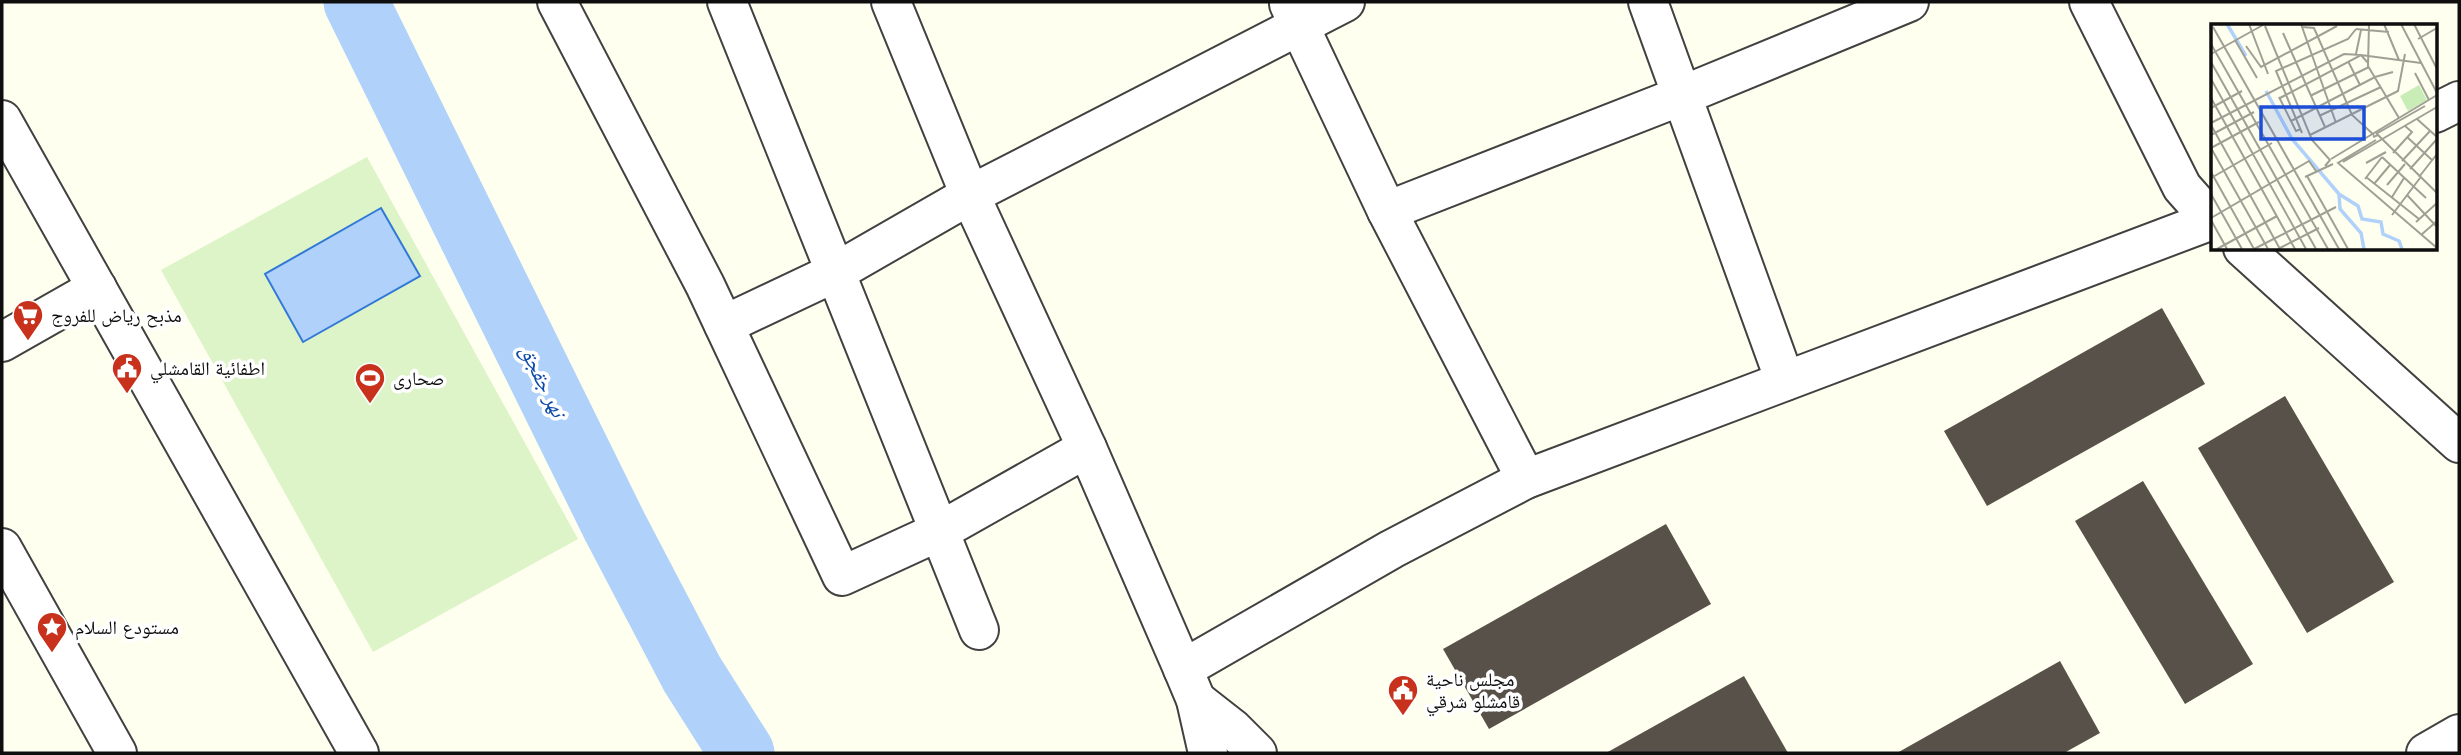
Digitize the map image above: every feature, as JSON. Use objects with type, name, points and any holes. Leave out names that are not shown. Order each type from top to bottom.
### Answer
[{"type":"street","points":[[557,2],[724,325],[842,576],[940,531],[1087,448]]},
{"type":"street","points":[[727,2],[979,630]]},
{"type":"street","points":[[891,2],[970,195],[1087,448],[1189,685],[1208,753]]},
{"type":"street","points":[[724,325],[836,272],[1294,14],[1345,2]]},
{"type":"street","points":[[1648,2],[1785,381]]},
{"type":"street","points":[[1387,211],[1681,96],[1909,2]]},
{"type":"street","points":[[2089,2],[2182,187],[2211,219]]},
{"type":"street","points":[[1294,14],[1387,211],[1527,479]]},
{"type":"street","points":[[2436,112],[2459,101]]},
{"type":"street","points":[[2,120],[359,753]]},
{"type":"street","points":[[1189,685],[1392,549],[1527,479],[2211,220]]},
{"type":"street","points":[[2245,250],[2459,443]]},
{"type":"street","points":[[2,342],[97,288]]},
{"type":"street","points":[[2,548],[117,753]]},
{"type":"street","points":[[1189,685],[1257,753]]},
{"type":"street","points":[[2426,753],[2459,734]]},
{"type":"green space","name":"صحارى","points":[[367,157],[578,539],[373,652],[161,270]]},
{"type":"water","points":[[381,208],[420,276],[303,342],[265,274]]},
{"type":"building","points":[[2162,308],[2205,384],[1987,506],[1944,431]]},
{"type":"building","points":[[2285,396],[2394,582],[2307,633],[2198,448]]},
{"type":"building","points":[[2143,481],[2253,664],[2185,704],[2075,521]]},
{"type":"building","points":[[1666,524],[1711,604],[1489,729],[1443,649]]},
{"type":"building","points":[[2060,661],[2100,733],[2064,753],[1897,753]]},
{"type":"building","points":[[1744,676],[1788,753],[1606,753]]},
{"type":"waterway","name":"نهر جقجق","points":[[356,2],[615,527],[692,674],[742,753]]},
{"type":"place","name":"مذبح رياض للفروج","points":[[28,342]]},
{"type":"place","name":"اطفائية القامشلي","points":[[127,395]]},
{"type":"place","name":"صحارى","points":[[370,405]]},
{"type":"place","name":"مستودع السلام","points":[[52,654]]},
{"type":"place","name":"مجلس ناحية قامشلو شرقي","points":[[1403,717]]}]
